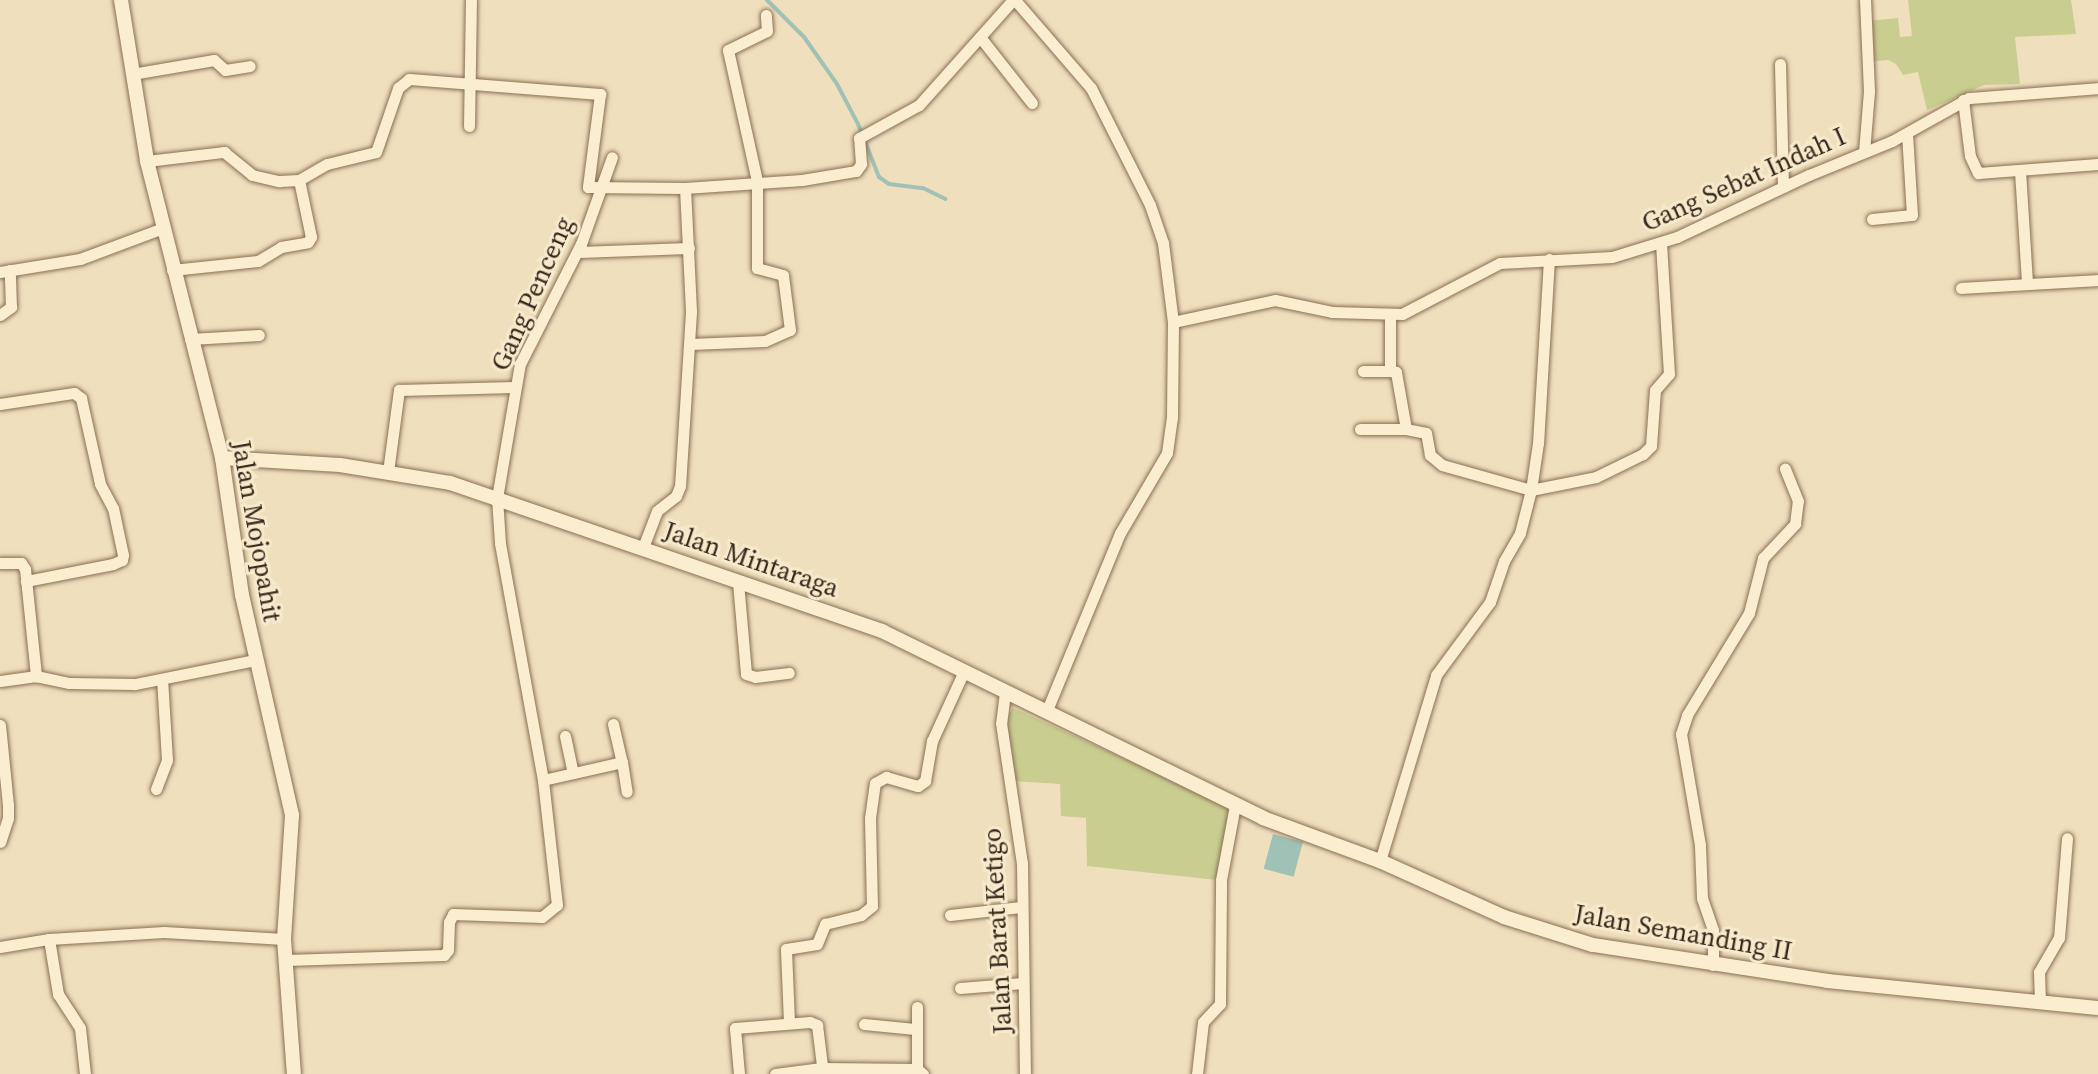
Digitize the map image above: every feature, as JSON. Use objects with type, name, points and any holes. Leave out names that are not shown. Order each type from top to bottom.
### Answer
[{"type":"street","name":"Jalan Mojopahit","points":[[121,0],[147,161],[172,270],[222,458],[255,660],[293,829],[284,939],[294,1074]]},
{"type":"street","points":[[469,126],[471,0]]},
{"type":"street","points":[[147,161],[224,152],[252,175],[279,181],[299,180],[327,164],[378,150],[395,94],[404,81],[600,94],[588,187],[685,188],[802,180],[856,171],[861,164],[864,135],[919,105],[1014,0],[1091,88],[1150,205],[1163,243],[1173,322],[1172,417],[1167,453],[1120,533],[1047,710]]},
{"type":"street","points":[[1864,152],[1869,91],[1865,0]]},
{"type":"street","points":[[690,344],[765,341],[790,330],[783,275],[759,271],[757,266],[757,181],[728,50],[767,31],[766,15]]},
{"type":"street","points":[[980,37],[1032,103]]},
{"type":"street","points":[[132,74],[214,60],[225,70],[250,66]]},
{"type":"street","points":[[1780,64],[1783,187]]},
{"type":"street","name":"Gang Sebat Indah I","points":[[1173,322],[1275,300],[1332,312],[1390,315],[1414,311],[1491,266],[1508,261],[1612,257],[1661,243],[1907,133],[1963,100],[2098,88]]},
{"type":"street","points":[[1963,100],[1970,156],[1978,173],[2098,164]]},
{"type":"street","points":[[1872,219],[1912,215],[1907,133]]},
{"type":"street","name":"Gang Penceng","points":[[286,960],[444,955],[448,950],[449,922],[453,914],[542,917],[550,914],[557,905],[543,780],[502,555],[497,498],[514,387],[529,344],[578,252],[612,157]]},
{"type":"street","points":[[2020,171],[2027,282]]},
{"type":"street","points":[[172,270],[258,261],[281,247],[308,242],[311,237],[299,180]]},
{"type":"street","points":[[643,548],[657,511],[679,492],[690,344],[685,188]]},
{"type":"street","points":[[0,315],[11,307],[5,271],[99,254],[163,228]]},
{"type":"street","points":[[1360,429],[1406,429],[1426,433],[1430,455],[1442,465],[1531,490],[1596,477],[1643,454],[1651,446],[1655,390],[1669,374],[1661,243]]},
{"type":"street","points":[[578,252],[689,248]]},
{"type":"street","points":[[1380,861],[1436,675],[1490,602],[1504,561],[1520,533],[1538,443],[1549,259]]},
{"type":"street","points":[[1961,288],[2098,280]]},
{"type":"street","points":[[1390,315],[1390,371]]},
{"type":"street","points":[[190,339],[259,335]]},
{"type":"street","points":[[1363,371],[1396,372],[1406,429]]},
{"type":"street","points":[[388,472],[398,394],[402,388],[514,387]]},
{"type":"street","points":[[0,404],[74,393],[81,398],[100,484],[113,508],[123,555],[122,560],[113,564],[26,581]]},
{"type":"street","name":"Jalan Mintaraga","points":[[222,458],[388,472],[450,483],[643,548],[882,631],[1235,805]]},
{"type":"street","points":[[1713,965],[1713,930],[1702,898],[1700,845],[1681,734],[1687,715],[1749,613],[1763,558],[1795,524],[1798,501],[1785,468]]},
{"type":"street","points":[[0,563],[21,563],[26,581],[36,676]]},
{"type":"street","points":[[738,582],[746,674],[755,677],[789,673]]},
{"type":"street","points":[[0,681],[36,676],[103,686],[162,679],[255,660]]},
{"type":"street","points":[[789,1022],[786,949],[817,944],[823,926],[861,915],[872,906],[870,818],[875,783],[886,777],[915,785],[923,784],[932,741],[964,671]]},
{"type":"street","points":[[156,789],[167,760],[162,679]]},
{"type":"street","name":"Jalan Barat Ketigo","points":[[1005,692],[1001,723],[1020,846],[1025,1074]]},
{"type":"street","points":[[613,724],[627,792]]},
{"type":"street","points":[[0,725],[8,818],[0,842]]},
{"type":"street","points":[[565,736],[573,773]]},
{"type":"street","points":[[543,780],[622,762]]},
{"type":"street","points":[[1197,1074],[1203,1022],[1220,1004],[1221,880],[1235,805]]},
{"type":"street","name":"Jalan Semanding II","points":[[1235,805],[1380,861],[1465,902],[1558,935],[1624,952],[1827,981],[2098,1008]]},
{"type":"street","points":[[2040,1001],[2039,972],[2059,938],[2067,838]]},
{"type":"street","points":[[950,915],[1021,907]]},
{"type":"street","points":[[0,947],[49,939],[164,932],[284,939]]},
{"type":"street","points":[[49,939],[58,994],[80,1028],[85,1074]]},
{"type":"street","points":[[960,988],[1023,983]]},
{"type":"street","points":[[775,1074],[920,1072],[915,1029],[917,1007]]},
{"type":"street","points":[[739,1074],[734,1028],[789,1022],[817,1025],[823,1071]]},
{"type":"street","points":[[864,1024],[915,1029]]},
{"type":"green space","points":[[1908,0],[2071,0],[2076,34],[2015,37],[2020,84],[1984,85],[1927,110],[1918,72],[1903,75],[1896,64],[1888,60],[1867,62],[1868,21],[1898,18],[1900,37],[1912,36]]},
{"type":"green space","points":[[1013,708],[1230,807],[1217,880],[1087,866],[1086,818],[1061,816],[1060,784],[1013,781],[1004,723]]},
{"type":"water","points":[[1273,834],[1303,842],[1294,877],[1264,869]]},
{"type":"waterway","points":[[767,0],[804,37],[837,84],[858,124],[879,177],[889,184],[923,188],[946,199]]}]
